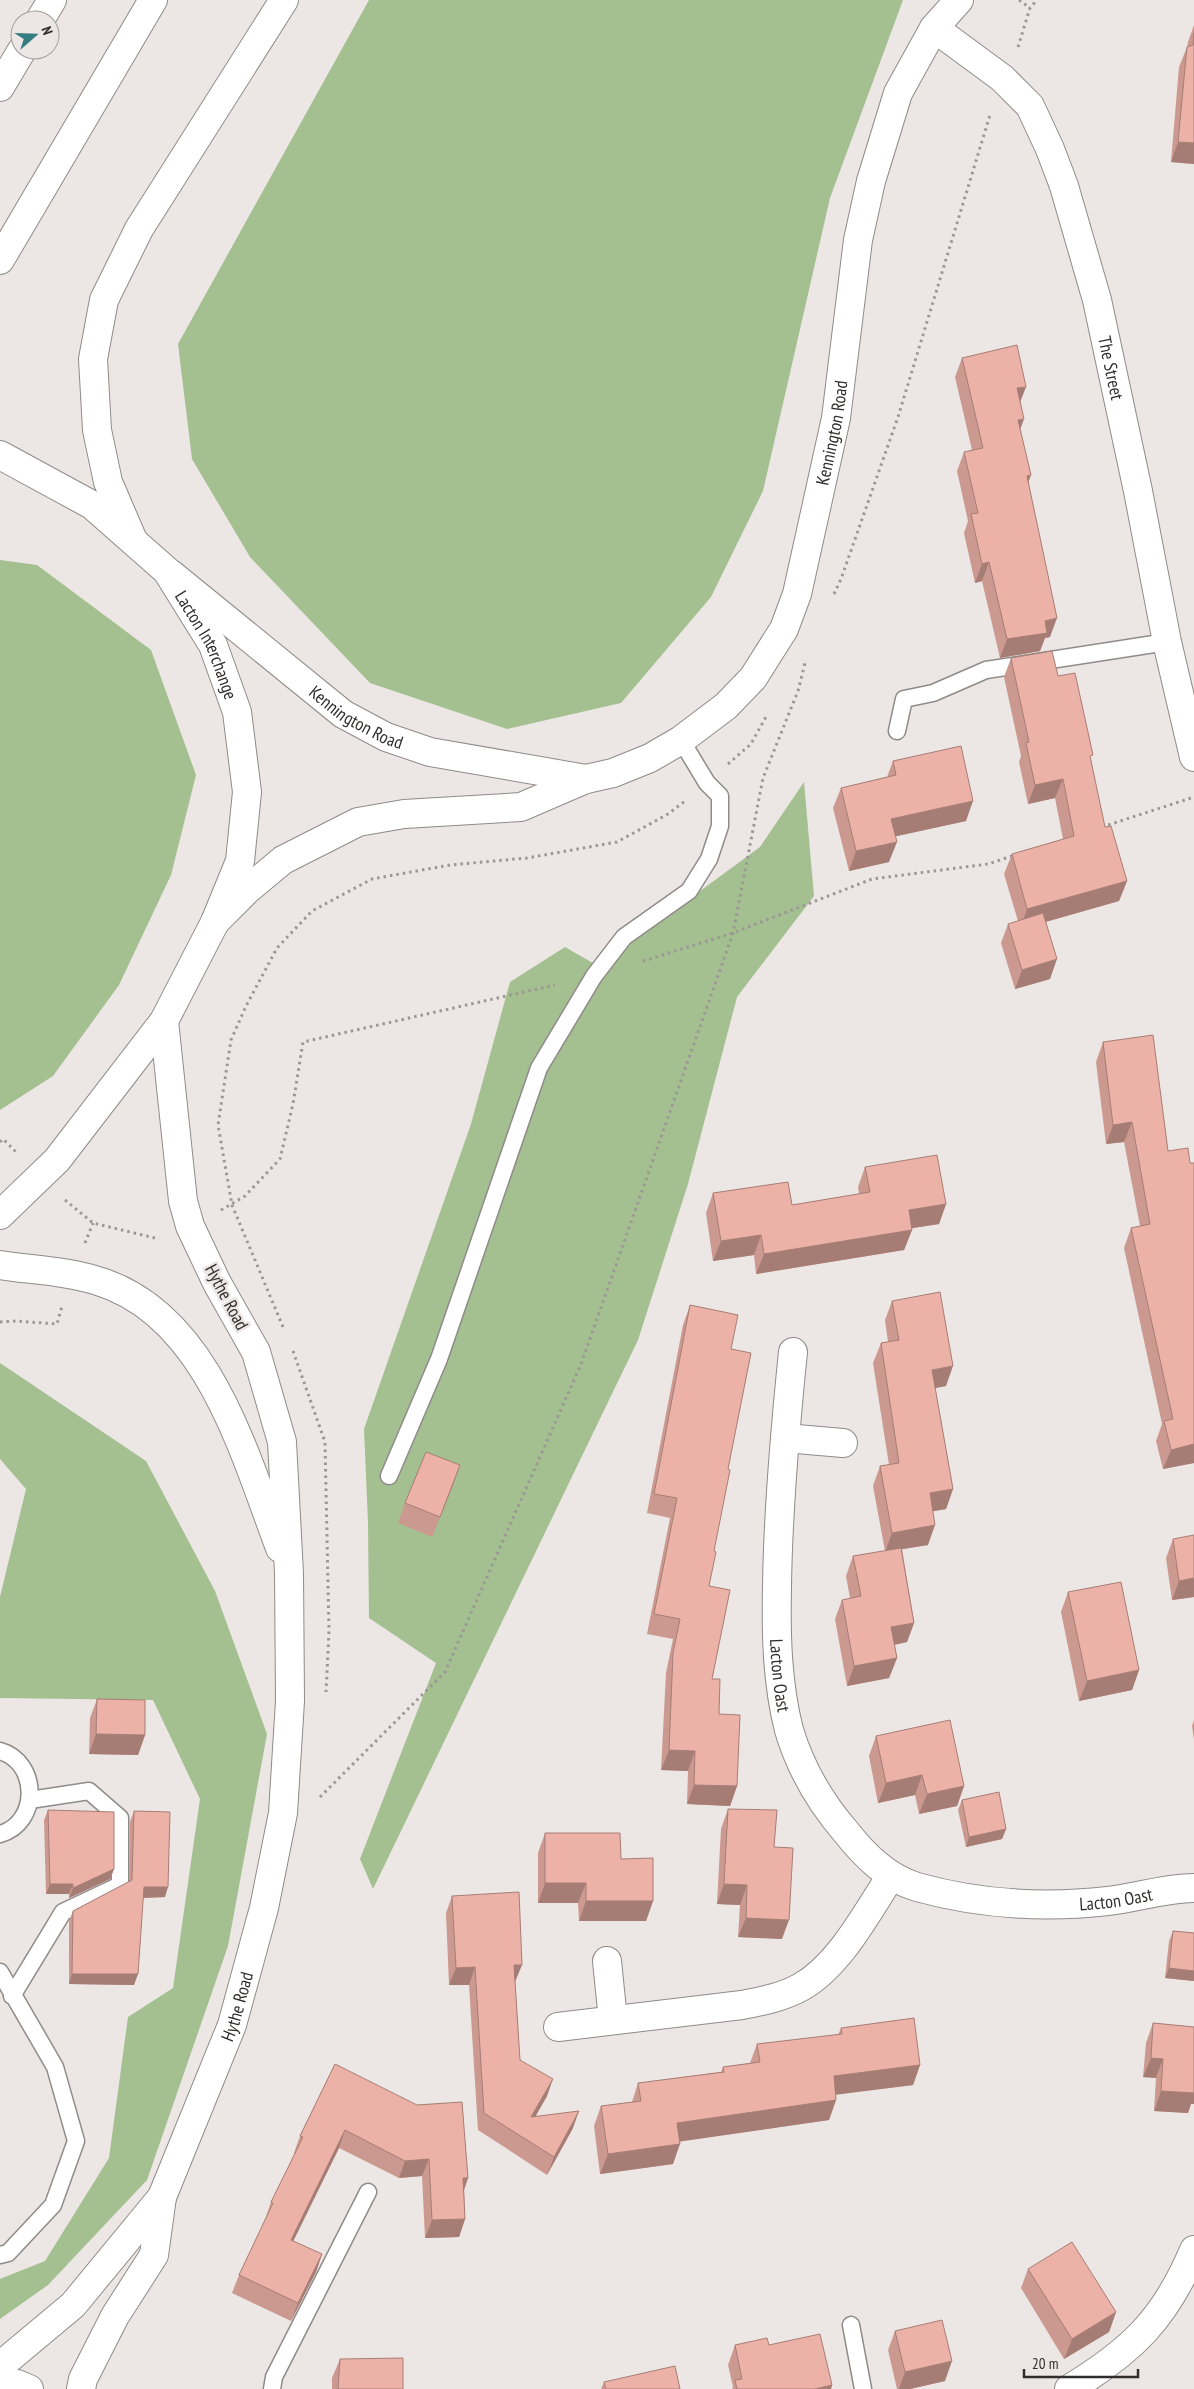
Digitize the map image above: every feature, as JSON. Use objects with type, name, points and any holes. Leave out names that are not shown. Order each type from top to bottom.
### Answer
[{"type":"main road","points":[[0,260],[153,0]]},
{"type":"main road","points":[[132,538],[108,482],[97,430],[93,359],[104,300],[139,229],[284,0]]},
{"type":"main road","name":"Kennington Road","points":[[215,922],[247,890],[283,860],[358,822],[404,814],[520,806],[586,779],[622,770],[650,758],[681,740],[726,706],[753,678],[784,628],[797,594],[836,418],[858,240],[871,180],[898,93],[934,28],[959,0]]},
{"type":"main road","name":"The Street","points":[[934,28],[1002,78],[1030,106],[1050,148],[1064,186],[1097,300],[1138,490],[1167,642],[1194,757]]},
{"type":"main road","points":[[0,87],[16,60]]},
{"type":"main road","name":"Lacton Interchange","points":[[0,455],[92,505],[132,538],[167,571],[213,645],[237,712],[246,792],[240,861],[215,922]]},
{"type":"main road","name":"Kennington Road","points":[[167,571],[343,714],[386,737],[430,752],[586,779]]},
{"type":"main road","points":[[0,1214],[57,1160],[164,1021],[215,922]]},
{"type":"main road","name":"Hythe Road","points":[[0,2366],[73,2305],[162,2197],[232,2025],[264,1908],[283,1813],[290,1702],[289,1573],[282,1442],[256,1352],[217,1283],[190,1226],[183,1201],[164,1021]]},
{"type":"main road","name":"Hythe Road","points":[[0,1265],[98,1281],[142,1301],[178,1334],[212,1382],[240,1440],[289,1573]]},
{"type":"main road","name":"Lacton Oast","points":[[793,1352],[777,1556],[779,1682],[789,1729],[812,1783],[838,1824],[865,1855],[891,1876],[916,1886],[963,1896],[1038,1904],[1086,1903],[1194,1888]]},
{"type":"main road","points":[[785,1438],[843,1444]]},
{"type":"main road","points":[[558,2026],[757,2002],[785,1994],[802,1986],[836,1957],[891,1876]]},
{"type":"main road","points":[[607,1961],[613,2020]]},
{"type":"main road","points":[[82,2389],[83,2379],[115,2316],[154,2255],[162,2197]]},
{"type":"main road","points":[[1069,2389],[1105,2366],[1155,2321],[1173,2294],[1194,2250]]},
{"type":"main road","points":[[0,2383],[17,2384],[29,2389]]},
{"type":"lane","points":[[897,731],[904,699],[933,693],[986,670],[1167,642]]},
{"type":"lane","points":[[389,1476],[439,1359],[539,1068],[594,976],[624,937],[689,890],[709,858],[720,826],[720,796],[707,783],[681,740]]},
{"type":"lane","points":[[0,1751],[16,1759],[25,1771],[30,1785],[30,1800],[26,1814],[16,1825],[0,1834]]},
{"type":"lane","points":[[12,1996],[63,1912],[120,1885],[120,1818],[89,1791],[30,1800]]},
{"type":"lane","points":[[0,1972],[12,1996],[55,2067],[76,2141],[53,2205],[8,2253],[0,2255]]},
{"type":"lane","points":[[272,2389],[274,2377],[368,2192]]},
{"type":"lane","points":[[851,2325],[863,2389]]},
{"type":"path","points":[[1019,0],[1030,8]]},
{"type":"path","points":[[829,602],[842,579],[898,417],[1002,78],[1019,46],[1030,8],[1037,0]]},
{"type":"path","points":[[320,1797],[445,1672],[582,1364],[733,933],[763,778],[798,690],[805,662]]},
{"type":"path","points":[[232,1205],[218,1125],[231,1040],[246,1006],[277,948],[312,911],[372,879],[450,864],[527,858],[617,842],[668,814],[707,783],[751,744],[770,710]]},
{"type":"path","points":[[1100,827],[1194,797]]},
{"type":"path","points":[[40,1178],[93,1223],[160,1239],[232,1205],[244,1196],[280,1159],[293,1104],[303,1042],[594,976],[733,933],[872,879],[988,864],[1016,855]]},
{"type":"path","points":[[0,1322],[16,1321],[57,1324]]},
{"type":"green space","points":[[369,0],[903,0],[830,198],[763,491],[711,597],[621,703],[507,729],[370,683],[250,557],[192,459],[178,344]]},
{"type":"green space","points":[[0,560],[37,565],[151,650],[196,775],[171,875],[119,985],[53,1076],[0,1110]]},
{"type":"green space","points":[[804,782],[814,896],[737,997],[688,1184],[638,1340],[373,1889],[360,1859],[436,1663],[369,1618],[368,1523],[364,1429],[471,1124],[510,982],[565,947],[598,966],[760,847]]},
{"type":"green space","points":[[0,1363],[146,1461],[215,1591],[267,1734],[228,1946],[147,2180],[48,2285],[0,2319],[0,2279],[45,2261],[109,2158],[128,2017],[173,1988],[200,1799],[153,1700],[0,1698],[0,1597],[26,1489],[0,1459]]},
{"type":"building","points":[[1194,33],[1194,143],[1178,142],[1187,47],[1193,45]]},
{"type":"building","points":[[1017,345],[1026,387],[1017,388],[1024,419],[1018,420],[1031,475],[1027,476],[1057,618],[1045,621],[1047,633],[1007,639],[989,562],[982,564],[971,514],[978,513],[964,452],[983,448],[962,358]]},
{"type":"building","points":[[1052,651],[1058,676],[1075,673],[1093,755],[1090,756],[1105,827],[1111,826],[1127,881],[1027,909],[1012,854],[1074,836],[1063,779],[1035,785],[1026,743],[1029,742],[1011,658]]},
{"type":"building","points":[[961,746],[973,801],[891,819],[897,842],[856,851],[841,788],[896,775],[893,761]]},
{"type":"building","points":[[1043,913],[1057,959],[1022,970],[1008,924]]},
{"type":"building","points":[[1153,1035],[1168,1151],[1188,1148],[1190,1163],[1194,1163],[1194,1444],[1171,1450],[1164,1421],[1173,1419],[1131,1228],[1150,1224],[1132,1122],[1113,1125],[1103,1042]]},
{"type":"building","points":[[937,1155],[946,1204],[909,1210],[912,1230],[764,1254],[761,1235],[721,1241],[713,1193],[788,1182],[792,1205],[870,1192],[865,1167]]},
{"type":"building","points":[[940,1292],[953,1366],[932,1370],[953,1489],[930,1493],[935,1525],[892,1533],[880,1466],[899,1463],[881,1343],[899,1340],[892,1301]]},
{"type":"building","points":[[690,1305],[738,1315],[731,1349],[751,1353],[728,1469],[730,1470],[709,1586],[730,1590],[712,1679],[720,1679],[719,1714],[740,1715],[737,1786],[694,1785],[695,1751],[669,1750],[673,1653],[680,1619],[654,1614],[677,1498],[654,1494]]},
{"type":"building","points":[[426,1452],[460,1465],[440,1517],[405,1503]]},
{"type":"building","points":[[1194,1535],[1194,1578],[1179,1581],[1173,1539]]},
{"type":"building","points":[[901,1548],[914,1623],[891,1627],[897,1658],[854,1666],[842,1600],[861,1596],[853,1556]]},
{"type":"building","points":[[1121,1582],[1139,1670],[1087,1681],[1068,1592]]},
{"type":"building","points":[[97,1699],[145,1700],[145,1735],[96,1734]]},
{"type":"building","points":[[950,1720],[964,1786],[927,1794],[922,1775],[886,1783],[876,1736]]},
{"type":"building","points":[[999,1792],[1006,1829],[969,1837],[962,1800]]},
{"type":"building","points":[[728,1809],[777,1810],[774,1847],[793,1848],[789,1920],[746,1918],[747,1885],[724,1884]]},
{"type":"building","points":[[48,1810],[114,1812],[114,1869],[73,1888],[73,1884],[50,1884]]},
{"type":"building","points":[[134,1811],[170,1812],[168,1887],[144,1887],[138,1974],[72,1974],[73,1911],[132,1880]]},
{"type":"building","points":[[545,1833],[620,1833],[621,1859],[653,1858],[653,1901],[586,1901],[586,1883],[545,1883]]},
{"type":"building","points":[[519,1892],[522,1965],[514,1965],[520,2060],[553,2079],[531,2117],[579,2111],[554,2157],[484,2113],[475,1967],[456,1968],[452,1896]]},
{"type":"building","points":[[1173,1931],[1194,1933],[1194,1971],[1169,1968]]},
{"type":"building","points":[[914,2018],[920,2065],[834,2076],[836,2100],[677,2123],[680,2144],[608,2154],[601,2106],[641,2101],[638,2083],[724,2072],[723,2067],[760,2062],[757,2044],[842,2034],[841,2028]]},
{"type":"building","points":[[1153,2023],[1194,2027],[1194,2093],[1161,2091],[1163,2059],[1151,2058]]},
{"type":"building","points":[[335,2064],[417,2105],[462,2102],[468,2178],[463,2178],[465,2219],[432,2220],[429,2159],[405,2161],[345,2130],[291,2240],[322,2254],[298,2303],[239,2275],[273,2203],[271,2202],[303,2137],[300,2136]]},
{"type":"building","points":[[1072,2242],[1116,2312],[1072,2339],[1028,2269]]},
{"type":"building","points":[[942,2320],[952,2361],[905,2372],[895,2331]]},
{"type":"building","points":[[820,2334],[832,2385],[815,2389],[737,2389],[735,2380],[742,2379],[735,2345],[767,2338],[769,2345]]},
{"type":"building","points":[[403,2358],[403,2389],[338,2389],[340,2359]]},
{"type":"building","points":[[675,2366],[680,2389],[606,2389],[604,2382]]}]
